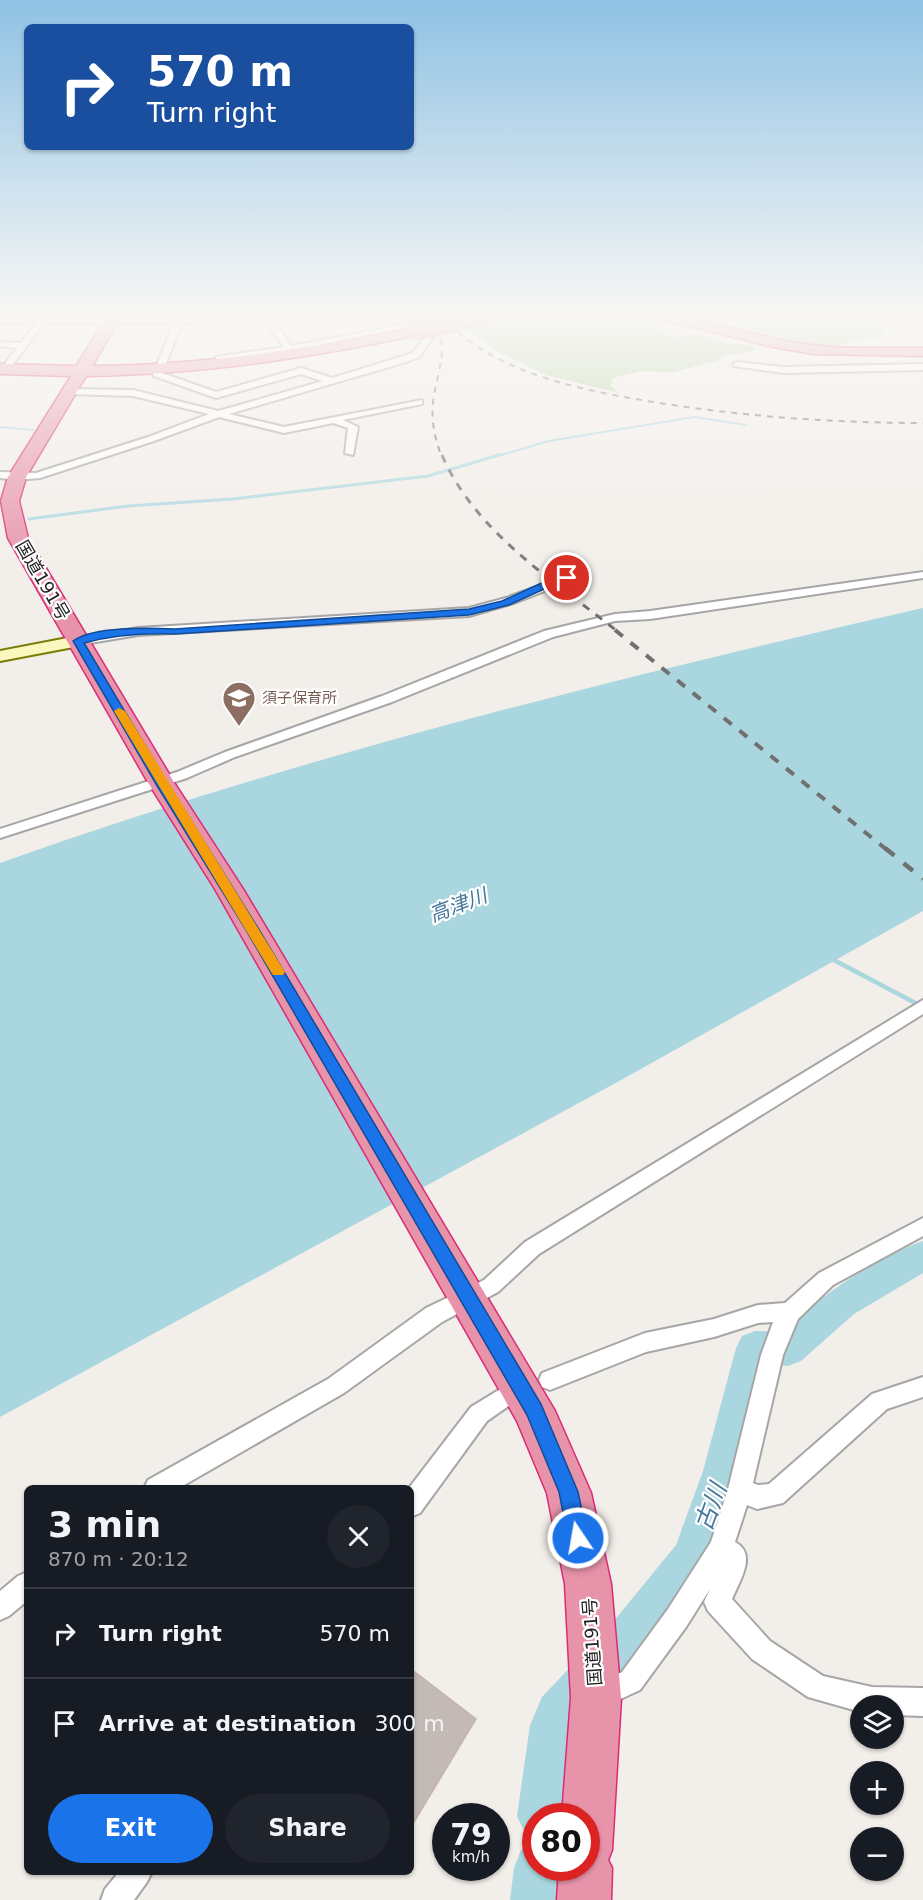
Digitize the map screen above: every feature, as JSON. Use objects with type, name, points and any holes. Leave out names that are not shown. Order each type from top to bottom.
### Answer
[{"type":"highway","name":"国道191号","points":[[57,406],[8,476],[10,501],[18,538],[161,782],[229,889],[534,1410],[568,1492],[588,1584],[596,1698],[589,1803]]},
{"type":"highway","points":[[584,1900],[585,1881]]},
{"type":"main road","points":[[0,656],[78,641]]},
{"type":"street","points":[[181,406],[284,430],[402,406]]},
{"type":"street","points":[[8,476],[38,476],[247,406]]},
{"type":"street","points":[[334,420],[353,426],[350,453]]},
{"type":"street","points":[[78,641],[101,635],[149,631],[175,632],[469,612],[506,603],[549,583],[576,575]]},
{"type":"street","points":[[0,834],[161,782],[315,726],[577,625],[622,616],[673,612],[923,575]]},
{"type":"street","points":[[161,1485],[336,1386],[465,1291],[491,1286],[532,1248],[923,1006]]},
{"type":"street","points":[[596,1698],[631,1681],[677,1618],[721,1548],[740,1490],[772,1355],[781,1328],[790,1312],[826,1279],[923,1226]]},
{"type":"street","points":[[550,1380],[645,1342],[714,1328],[758,1314],[790,1312]]},
{"type":"street","points":[[740,1490],[757,1497],[774,1495],[880,1401],[923,1387]]},
{"type":"street","points":[[414,1501],[479,1414],[502,1398]]},
{"type":"street","points":[[721,1548],[734,1555],[734,1565],[717,1602],[760,1650],[817,1688],[872,1701],[923,1702]]},
{"type":"street","points":[[0,1607],[24,1587]]},
{"type":"street","points":[[116,1900],[135,1875]]},
{"type":"water","name":"高津川","points":[[923,608],[923,911],[623,1079],[0,1417],[0,863],[113,824],[342,754],[574,692]]},
{"type":"building","points":[[414,1671],[476,1719],[414,1822]]},
{"type":"waterway","points":[[494,457],[549,441],[694,417],[746,425]]},
{"type":"waterway","points":[[0,427],[33,430]]},
{"type":"waterway","points":[[29,519],[128,506],[233,499],[428,476],[499,455]]},
{"type":"waterway","points":[[830,958],[923,1007]]},
{"type":"waterway","name":"古川","points":[[544,1803],[554,1725],[559,1714],[629,1638],[692,1559],[724,1471],[755,1348],[788,1349],[841,1303],[923,1256]]},
{"type":"waterway","name":"古川","points":[[536,1900],[538,1881]]},
{"type":"railway","points":[[433,406],[434,430],[442,457]]},
{"type":"railway","points":[[679,406],[750,415],[819,420],[923,423]]},
{"type":"railway","points":[[442,455],[456,483],[495,531],[543,574],[617,631]]},
{"type":"railway","points":[[615,630],[887,850]]},
{"type":"railway","points":[[885,848],[923,879]]},
{"type":"slow traffic","points":[[119,711],[278,972]]},
{"type":"place","name":"須子保育所","points":[[239,727]]},
{"type":"route","points":[[567,578],[549,583],[506,603],[446,615],[175,632],[149,631],[101,635],[78,641],[162,784],[229,889],[534,1410],[568,1492],[578,1538]]}]
